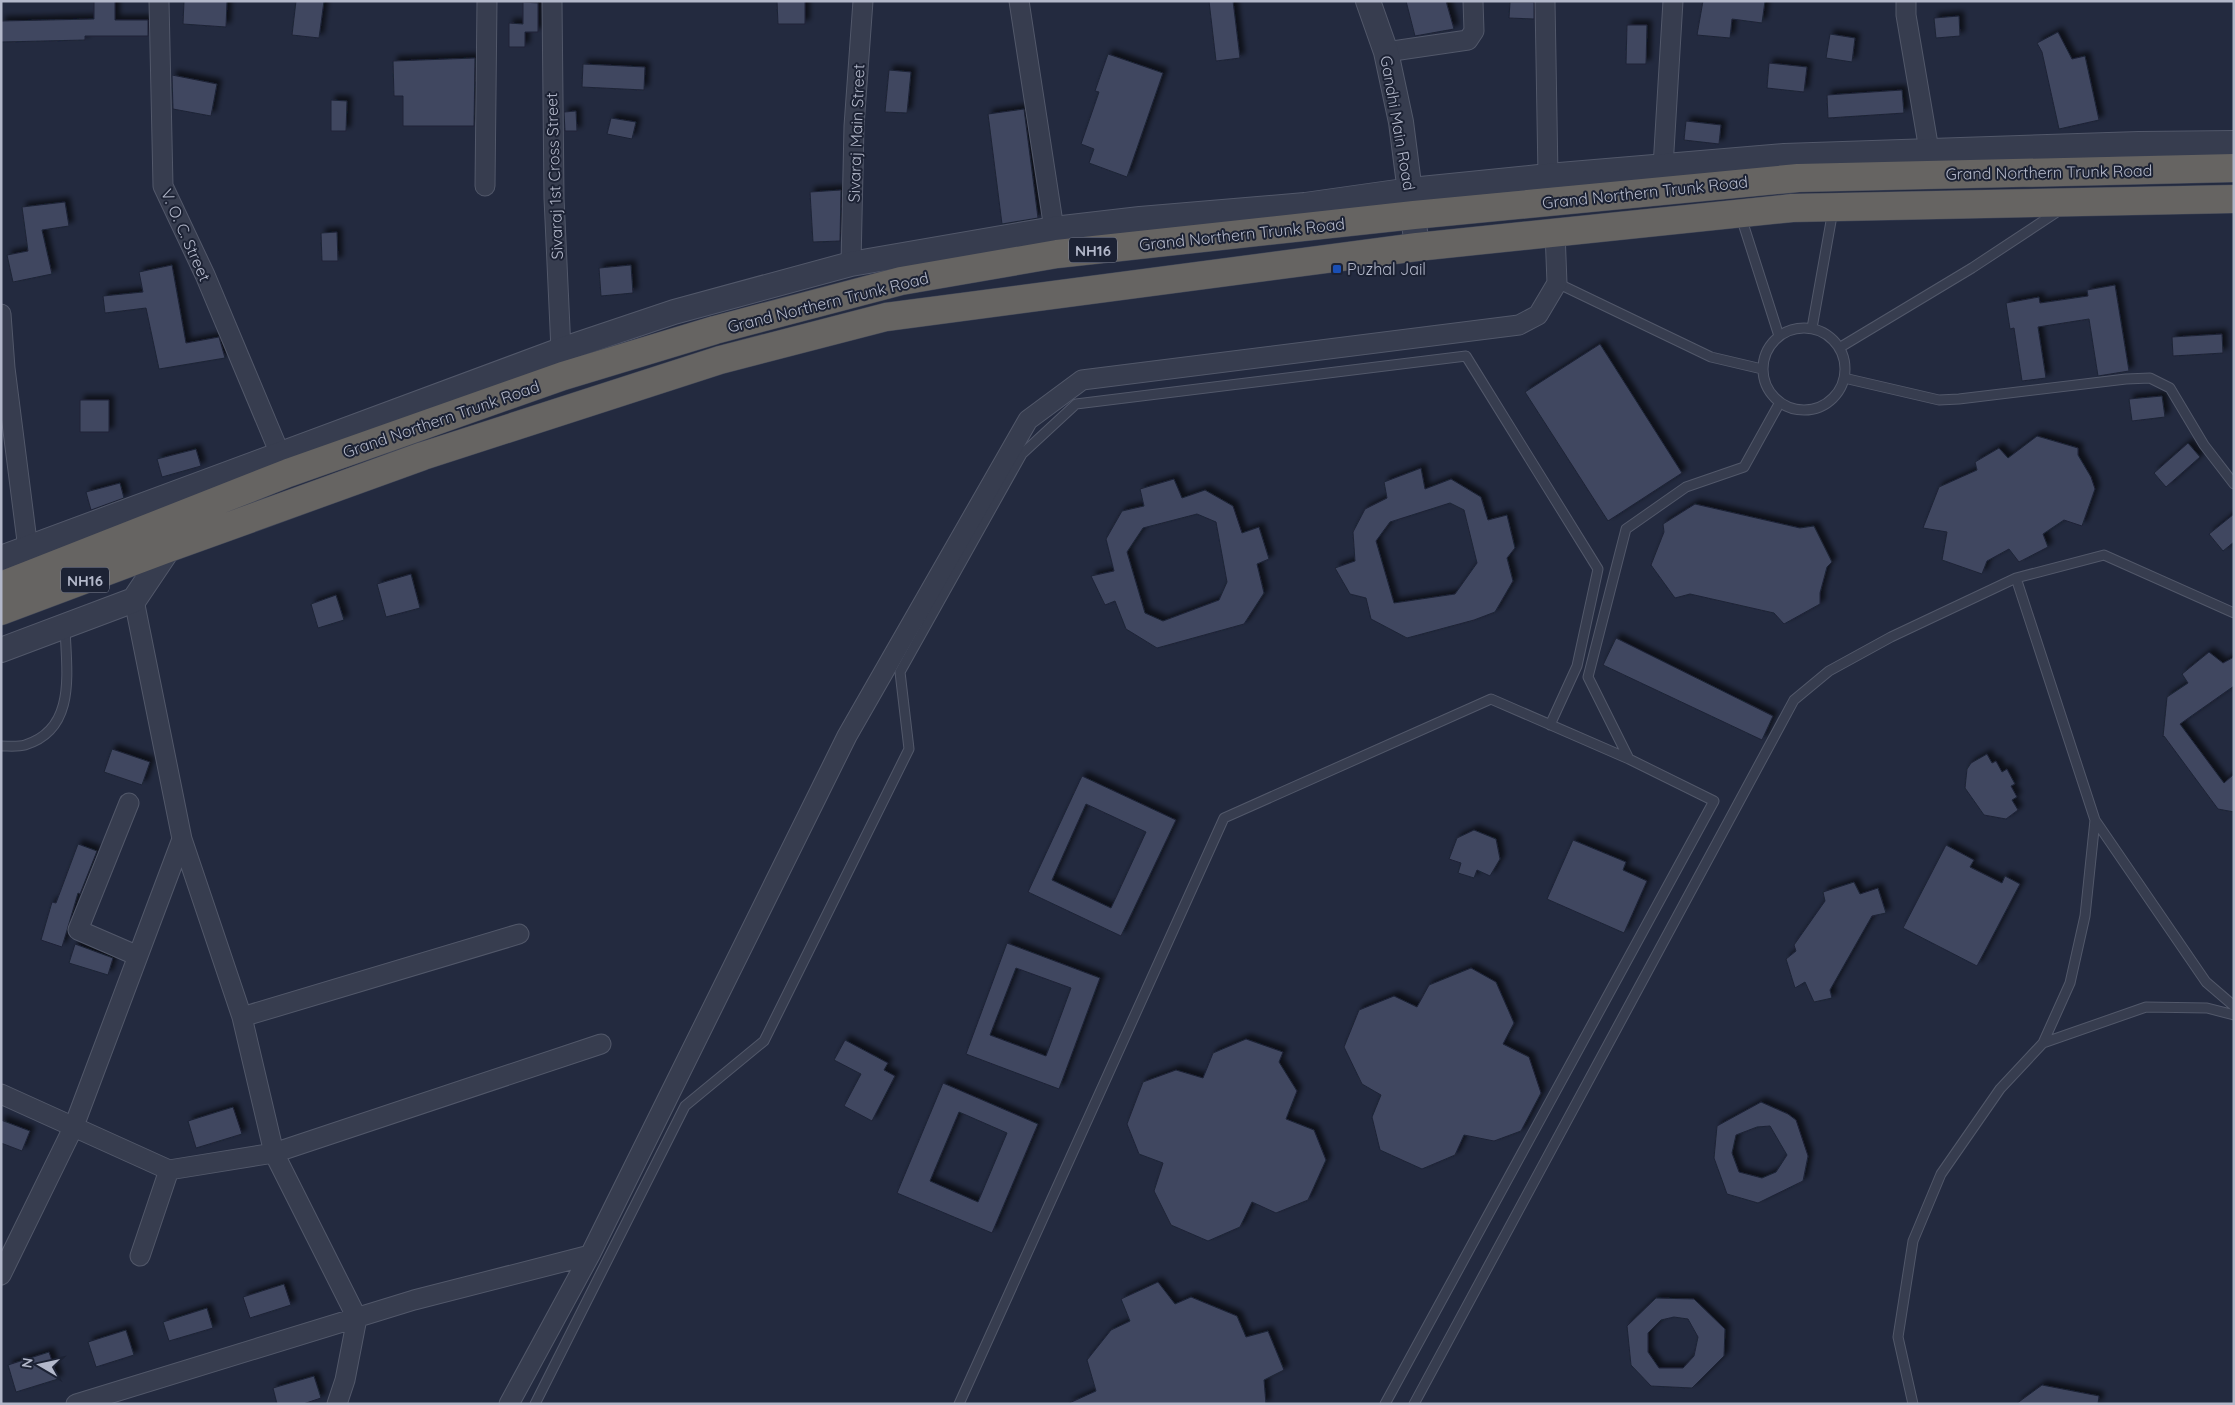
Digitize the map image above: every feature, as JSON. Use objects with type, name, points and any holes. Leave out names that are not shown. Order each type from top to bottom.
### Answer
[{"type":"highway","name":"Grand Northern Trunk Road","points":[[1,586],[288,473],[554,379],[715,330],[901,281],[1057,254],[1412,202],[1798,178],[2234,168]]},
{"type":"highway","name":"Grand Northern Trunk Road","points":[[1,611],[423,456],[711,363],[886,317],[1417,247],[1792,208],[2234,199]]},
{"type":"street","name":"V. O. C. Street","points":[[158,1],[163,186],[205,275],[280,454]]},
{"type":"street","points":[[485,186],[487,1]]},
{"type":"street","name":"Sivaraj 1st Cross Street","points":[[552,1],[554,198],[561,350]]},
{"type":"street","name":"Sivaraj Main Street","points":[[851,264],[854,126],[863,1]]},
{"type":"street","points":[[1019,1],[1054,229]]},
{"type":"street","name":"Gandhi Main Road","points":[[1368,1],[1386,52],[1401,122],[1417,247]]},
{"type":"street","points":[[1386,52],[1468,40],[1474,31],[1473,1]]},
{"type":"street","points":[[1545,1],[1548,176]]},
{"type":"street","points":[[1663,167],[1673,1]]},
{"type":"street","points":[[1906,1],[1906,15],[1929,150]]},
{"type":"street","points":[[1,558],[561,350],[674,312],[851,264],[1054,229],[1140,219],[1305,205],[1412,202],[1548,176],[1784,156],[1929,150],[2234,143]]},
{"type":"street","points":[[509,1404],[590,1255],[847,736],[1028,420],[1082,380],[1519,325],[1538,315],[1557,283],[1555,232]]},
{"type":"street","points":[[1,314],[5,368],[28,549]]},
{"type":"street","points":[[1,650],[134,600],[169,548]]},
{"type":"street","points":[[134,600],[182,839],[242,1017],[274,1153],[357,1318],[346,1380],[337,1404]]},
{"type":"street","points":[[129,803],[78,930],[138,956]]},
{"type":"street","points":[[1,1275],[74,1126],[182,839]]},
{"type":"street","points":[[242,1017],[519,934]]},
{"type":"street","points":[[1,1094],[74,1126],[107,1144],[169,1170],[274,1153],[601,1044]]},
{"type":"street","points":[[140,1256],[169,1170]]},
{"type":"street","points":[[76,1404],[414,1300],[590,1255]]},
{"type":"lane","points":[[1839,348],[1972,268],[2072,202]]},
{"type":"lane","points":[[1812,328],[1834,207]]},
{"type":"lane","points":[[1740,214],[1779,336]]},
{"type":"lane","points":[[1557,283],[1711,357],[1762,369]]},
{"type":"lane","points":[[1812,328],[1832,339],[1839,348],[1844,357],[1844,378],[1839,391],[1830,401],[1818,408],[1805,411],[1792,409],[1779,404],[1770,394],[1764,383],[1762,369],[1767,351],[1779,336],[1789,330],[1812,328]]},
{"type":"lane","points":[[535,1404],[685,1106],[764,1041],[909,749],[900,672],[1022,454],[1076,404],[1466,356],[1598,569],[1577,666],[1550,725]]},
{"type":"lane","points":[[1844,378],[1939,400],[2150,378],[2170,388],[2204,445],[2234,484]]},
{"type":"lane","points":[[1629,759],[1588,677],[1626,529],[1686,487],[1744,467],[1779,404]]},
{"type":"lane","points":[[1414,1404],[1794,700],[1829,672],[1883,641],[2016,578],[2104,555],[2234,613]]},
{"type":"lane","points":[[2016,578],[2095,820],[2206,982],[2234,1006]]},
{"type":"lane","points":[[1,746],[24,745],[42,736],[58,721],[67,693],[64,626]]},
{"type":"lane","points":[[959,1404],[1224,818],[1491,699],[1629,759],[1714,801],[1385,1404]]},
{"type":"lane","points":[[1912,1404],[1898,1337],[1913,1241],[1941,1174],[2000,1089],[2043,1043],[2070,983],[2085,916],[2095,820]]},
{"type":"lane","points":[[2043,1043],[2146,1006],[2207,1008],[2234,1015]]},
{"type":"building","points":[[94,1],[115,1],[115,20],[148,20],[148,36],[85,36],[85,40],[1,42],[1,21],[94,19]]},
{"type":"building","points":[[184,1],[227,1],[226,27],[183,24]]},
{"type":"building","points":[[296,1],[324,1],[319,38],[292,35]]},
{"type":"building","points":[[777,1],[805,1],[805,24],[778,24]]},
{"type":"building","points":[[1209,1],[1233,1],[1240,58],[1216,61]]},
{"type":"building","points":[[1406,1],[1446,1],[1454,29],[1415,36]]},
{"type":"building","points":[[1703,1],[1765,1],[1762,23],[1732,19],[1730,38],[1697,35]]},
{"type":"building","points":[[523,2],[538,3],[538,32],[525,32],[525,47],[509,47],[509,23],[523,24]]},
{"type":"building","points":[[1510,2],[1534,2],[1534,19],[1509,18]]},
{"type":"building","points":[[1959,16],[1960,36],[1936,38],[1934,18]]},
{"type":"building","points":[[1627,25],[1647,25],[1646,64],[1626,64]]},
{"type":"building","points":[[2058,32],[2072,59],[2085,56],[2099,120],[2059,129],[2042,52],[2037,43]]},
{"type":"building","points":[[1830,34],[1855,38],[1852,62],[1826,58]]},
{"type":"building","points":[[1108,54],[1163,73],[1127,177],[1089,163],[1094,149],[1081,144],[1099,92],[1095,91]]},
{"type":"building","points":[[475,58],[474,126],[403,126],[403,96],[394,96],[393,61]]},
{"type":"building","points":[[1769,63],[1807,67],[1804,92],[1767,88]]},
{"type":"building","points":[[583,64],[645,67],[644,90],[582,87]]},
{"type":"building","points":[[889,70],[911,72],[907,113],[885,112]]},
{"type":"building","points":[[172,75],[217,84],[211,116],[173,109]]},
{"type":"building","points":[[1902,90],[1904,113],[1828,118],[1827,95]]},
{"type":"building","points":[[331,100],[347,101],[346,131],[331,131]]},
{"type":"building","points":[[1024,109],[1038,218],[1002,224],[988,114]]},
{"type":"building","points":[[576,111],[577,131],[565,131],[564,112]]},
{"type":"building","points":[[611,118],[636,122],[632,139],[607,134]]},
{"type":"building","points":[[1686,121],[1721,125],[1719,144],[1684,140]]},
{"type":"building","points":[[841,190],[840,241],[813,242],[810,192]]},
{"type":"building","points":[[65,202],[69,226],[42,230],[52,274],[13,282],[7,255],[28,251],[22,207]]},
{"type":"building","points":[[337,232],[338,261],[322,261],[321,233]]},
{"type":"building","points":[[172,265],[186,343],[219,337],[225,358],[159,369],[146,308],[105,313],[103,296],[143,292],[139,272]]},
{"type":"building","points":[[631,265],[633,293],[601,296],[599,268]]},
{"type":"building","points":[[2115,285],[2129,371],[2098,376],[2089,319],[2038,327],[2046,378],[2022,381],[2014,328],[2010,329],[2006,303],[2039,297],[2040,303],[2088,296],[2087,290]]},
{"type":"building","points":[[2222,334],[2223,353],[2173,356],[2172,337]]},
{"type":"building","points":[[1600,344],[1682,473],[1608,521],[1525,392]]},
{"type":"building","points":[[2162,396],[2165,417],[2132,421],[2129,399]]},
{"type":"building","points":[[80,400],[109,400],[109,432],[80,432]]},
{"type":"building","points":[[2037,436],[2078,448],[2078,455],[2091,477],[2095,489],[2082,526],[2064,520],[2043,534],[2048,547],[2019,562],[2009,549],[1987,561],[1982,574],[1942,560],[1947,532],[1923,528],[1939,487],[1977,470],[1975,462],[1999,448],[2008,458]]},
{"type":"building","points":[[2188,443],[2200,457],[2166,487],[2154,473]]},
{"type":"building","points":[[196,449],[201,466],[162,477],[157,459]]},
{"type":"building","points":[[1421,468],[1425,489],[1451,479],[1481,497],[1488,520],[1507,515],[1515,548],[1507,558],[1513,581],[1495,612],[1474,620],[1407,638],[1371,619],[1366,598],[1350,594],[1335,568],[1355,561],[1353,532],[1365,509],[1387,498],[1384,482]],"holes":[[[1450,503],[1464,510],[1477,563],[1455,594],[1394,603],[1376,541],[1390,522]]]},
{"type":"building","points":[[1174,479],[1182,498],[1205,490],[1233,506],[1242,533],[1259,527],[1269,559],[1257,564],[1264,593],[1244,624],[1157,648],[1126,629],[1115,601],[1105,605],[1091,576],[1114,571],[1106,539],[1122,511],[1144,506],[1140,489]],"holes":[[[1197,514],[1216,522],[1227,582],[1219,600],[1163,621],[1145,613],[1127,552],[1143,528]]]},
{"type":"building","points":[[120,483],[124,498],[91,510],[86,492]]},
{"type":"building","points":[[1695,504],[1800,528],[1814,526],[1832,562],[1827,567],[1820,593],[1820,604],[1784,624],[1774,613],[1690,594],[1675,598],[1651,565],[1664,532],[1663,524]]},
{"type":"building","points":[[2234,514],[2234,542],[2223,551],[2209,534]]},
{"type":"building","points":[[411,574],[420,608],[386,617],[377,584]]},
{"type":"building","points":[[336,595],[344,620],[318,628],[311,604]]},
{"type":"building","points":[[1616,638],[1773,716],[1762,740],[1603,665]]},
{"type":"building","points":[[2209,652],[2223,663],[2234,657],[2234,686],[2180,724],[2224,783],[2234,774],[2234,812],[2218,809],[2163,737],[2167,697],[2188,683],[2182,674]]},
{"type":"building","points":[[112,749],[150,762],[142,785],[104,772]]},
{"type":"building","points":[[1987,754],[1992,763],[1996,761],[2002,772],[2007,769],[2015,784],[2011,786],[2017,797],[2012,800],[2018,810],[2006,819],[1984,815],[1965,788],[1967,769],[1971,763]]},
{"type":"building","points":[[1082,776],[1176,820],[1121,936],[1028,892]],"holes":[[[1086,804],[1146,832],[1111,908],[1052,880]]]},
{"type":"building","points":[[1474,830],[1496,839],[1500,859],[1490,876],[1477,870],[1474,878],[1458,873],[1461,863],[1449,859],[1457,838]]},
{"type":"building","points":[[1573,840],[1626,862],[1623,870],[1647,881],[1624,933],[1547,899]]},
{"type":"building","points":[[78,844],[97,851],[80,894],[78,893],[62,947],[41,940],[52,902],[56,903]]},
{"type":"building","points":[[1946,845],[1974,860],[1970,867],[2002,883],[2005,876],[2020,884],[1977,966],[1903,928]]},
{"type":"building","points":[[1854,882],[1860,894],[1878,888],[1886,913],[1872,916],[1830,990],[1832,998],[1814,1002],[1805,982],[1795,988],[1786,959],[1796,951],[1794,945],[1825,901],[1823,892]]},
{"type":"building","points":[[1007,943],[1100,978],[1059,1089],[966,1054]],"holes":[[[1016,968],[1071,988],[1046,1056],[990,1035]]]},
{"type":"building","points":[[75,944],[113,958],[108,975],[69,963]]},
{"type":"building","points":[[1471,968],[1496,982],[1514,1023],[1503,1044],[1529,1057],[1541,1093],[1521,1131],[1494,1141],[1464,1135],[1455,1155],[1422,1169],[1380,1150],[1372,1117],[1381,1095],[1362,1084],[1344,1047],[1359,1010],[1394,996],[1417,1007],[1429,985]]},
{"type":"building","points":[[1246,1039],[1283,1052],[1279,1062],[1297,1091],[1286,1119],[1314,1130],[1326,1160],[1308,1200],[1276,1213],[1252,1202],[1240,1227],[1208,1241],[1171,1225],[1154,1191],[1163,1163],[1139,1154],[1127,1124],[1143,1082],[1176,1070],[1203,1078],[1213,1053]]},
{"type":"building","points":[[845,1040],[888,1063],[884,1070],[895,1076],[872,1121],[844,1106],[861,1074],[834,1060]]},
{"type":"building","points":[[943,1083],[1038,1124],[992,1233],[897,1193]],"holes":[[[959,1112],[1007,1133],[978,1202],[930,1181]]]},
{"type":"building","points":[[1761,1102],[1788,1114],[1796,1120],[1808,1156],[1803,1181],[1758,1203],[1727,1194],[1714,1158],[1717,1126]],"holes":[[[1770,1126],[1787,1155],[1776,1172],[1762,1178],[1739,1172],[1732,1153],[1736,1135],[1757,1127]]]},
{"type":"building","points":[[233,1107],[242,1134],[196,1148],[188,1121]]},
{"type":"building","points":[[1,1120],[30,1131],[22,1151],[1,1143]]},
{"type":"building","points":[[1158,1282],[1175,1304],[1191,1297],[1237,1316],[1246,1337],[1268,1331],[1284,1370],[1264,1380],[1266,1404],[1067,1404],[1096,1391],[1087,1360],[1111,1330],[1130,1321],[1121,1299]]},
{"type":"building","points":[[284,1284],[291,1305],[250,1318],[243,1297]]},
{"type":"building","points":[[1656,1298],[1694,1299],[1725,1329],[1724,1356],[1692,1388],[1651,1386],[1631,1365],[1627,1326]],"holes":[[[1674,1317],[1688,1319],[1698,1337],[1694,1356],[1683,1368],[1659,1368],[1648,1352],[1648,1333],[1661,1320]]]},
{"type":"building","points":[[207,1308],[213,1328],[169,1341],[163,1322]]},
{"type":"building","points":[[126,1330],[134,1355],[96,1367],[88,1342]]},
{"type":"building","points":[[49,1352],[58,1379],[16,1392],[8,1365]]},
{"type":"building","points":[[314,1376],[321,1398],[303,1404],[277,1404],[273,1388]]},
{"type":"building","points":[[2042,1385],[2099,1396],[2098,1404],[2016,1404]]},
{"type":"place","name":"Puzhal Jail","points":[[1337,269]]}]
